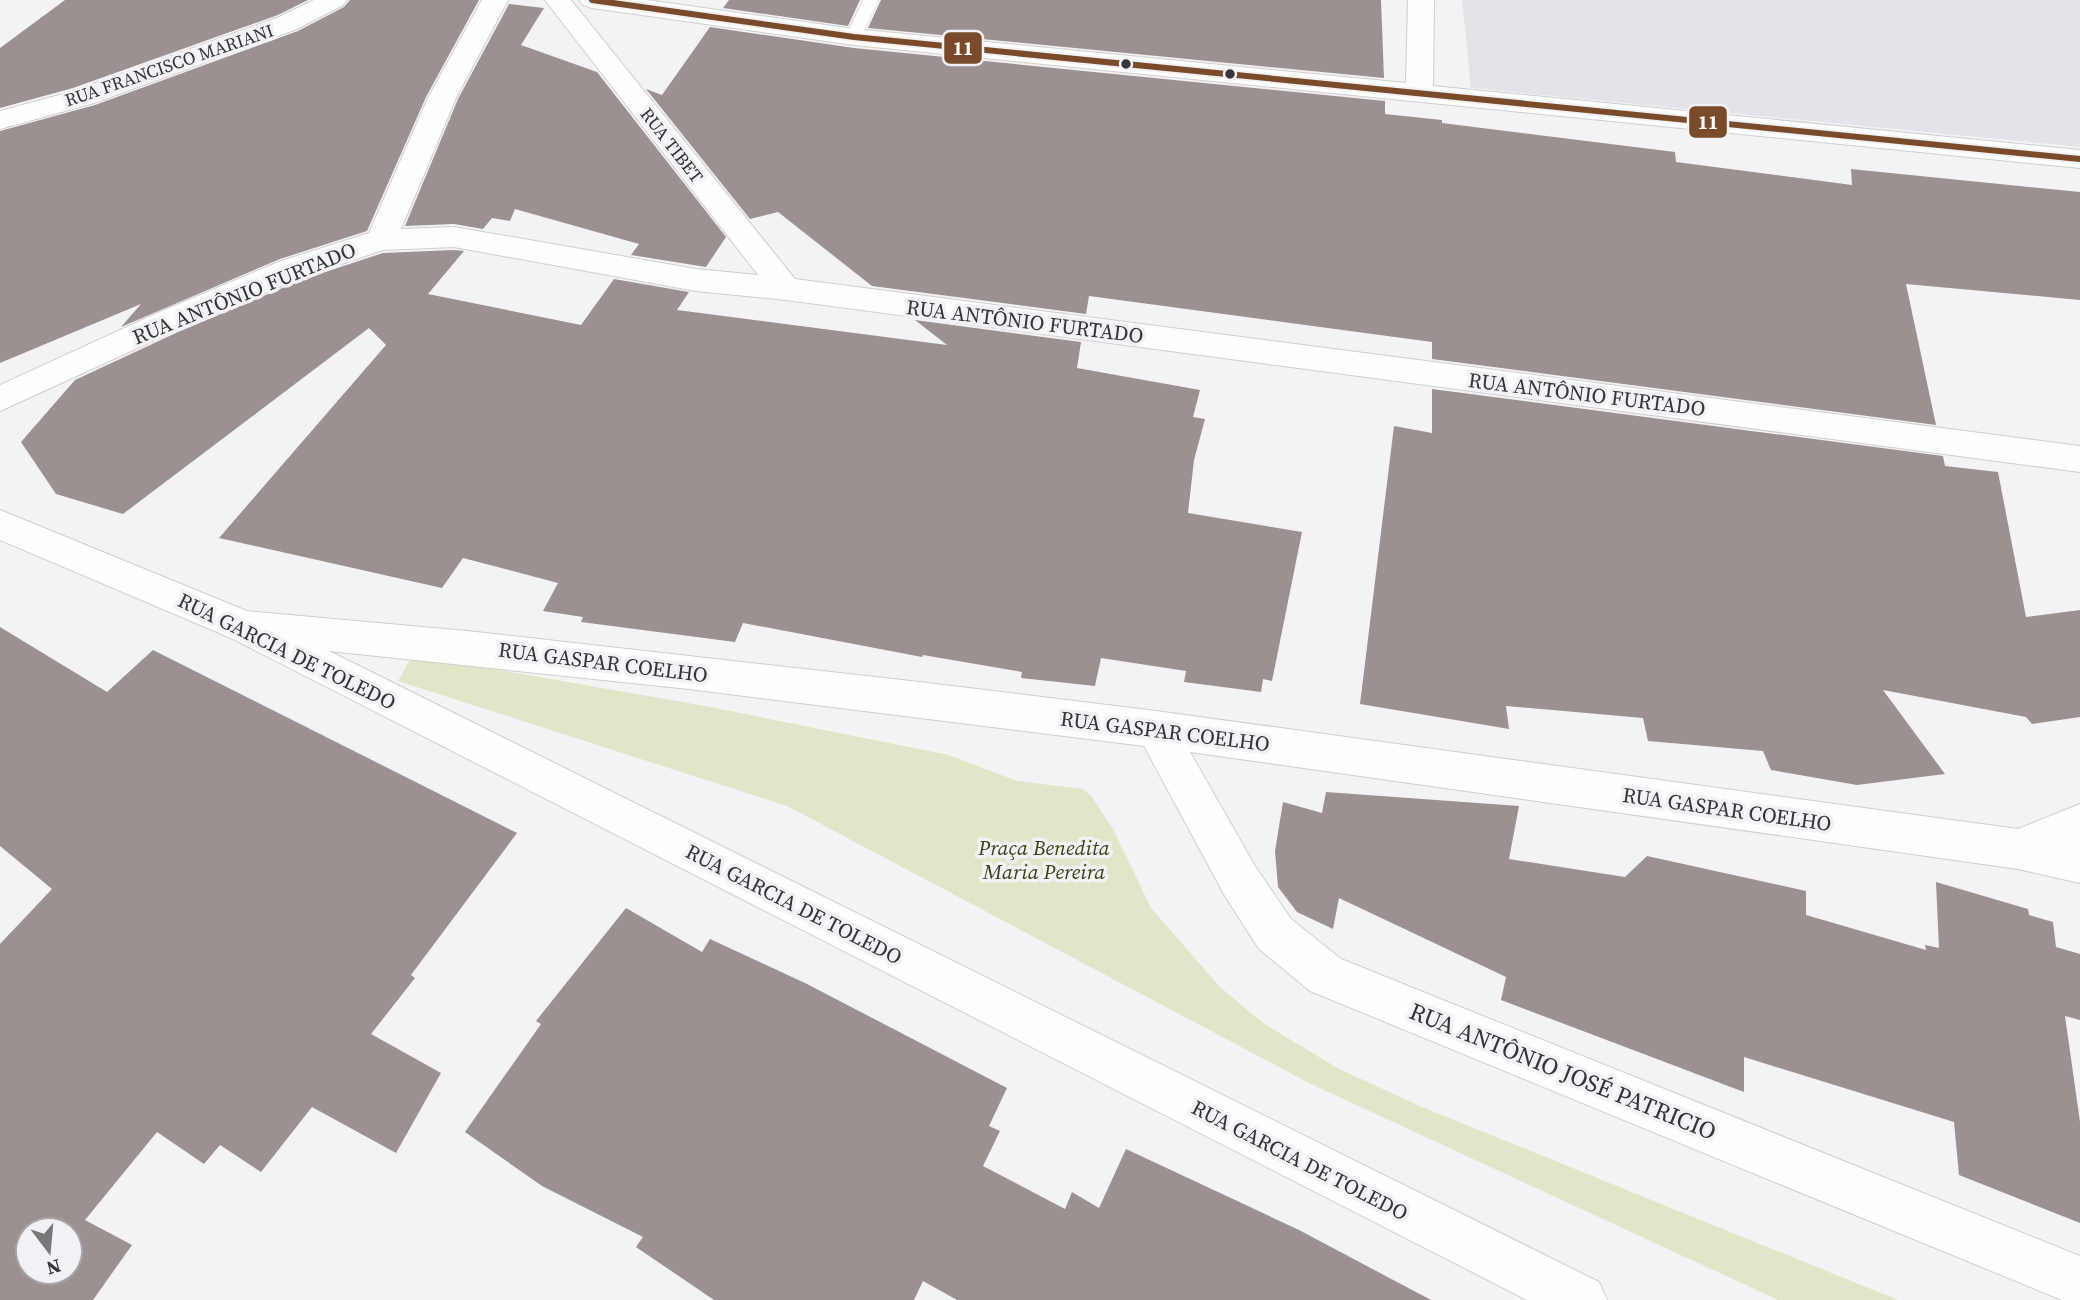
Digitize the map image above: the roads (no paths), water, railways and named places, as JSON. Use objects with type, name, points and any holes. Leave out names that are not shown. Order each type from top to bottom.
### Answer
[{"type":"street","name":"RUA FRANCISCO MARIANI","points":[[0,120],[84,97],[288,23],[334,0]]},
{"type":"street","points":[[381,240],[442,98],[495,0]]},
{"type":"street","name":"RUA TIBET","points":[[558,0],[786,289]]},
{"type":"street","points":[[592,0],[854,37],[2080,159]]},
{"type":"street","points":[[1419,92],[1421,0]]},
{"type":"street","name":"RUA ANTÔNIO FURTADO","points":[[0,399],[292,269],[381,240],[454,237],[696,280],[786,289],[2080,459]]},
{"type":"street","name":"RUA GARCIA DE TOLEDO","points":[[0,524],[244,626],[1581,1300]]},
{"type":"street","name":"RUA GASPAR COELHO","points":[[244,626],[479,647],[1156,729],[2018,849],[2080,824]]},
{"type":"street","name":"RUA ANTÔNIO JOSÉ PATRICIO","points":[[1156,729],[1240,881],[1275,934],[1326,975],[2080,1282]]},
{"type":"street","points":[[2018,849],[2080,863]]},
{"type":"lane","points":[[854,37],[872,0]]},
{"type":"park label","name":"Praça Benedita Maria Pereira","points":[[1044,859]]}]
